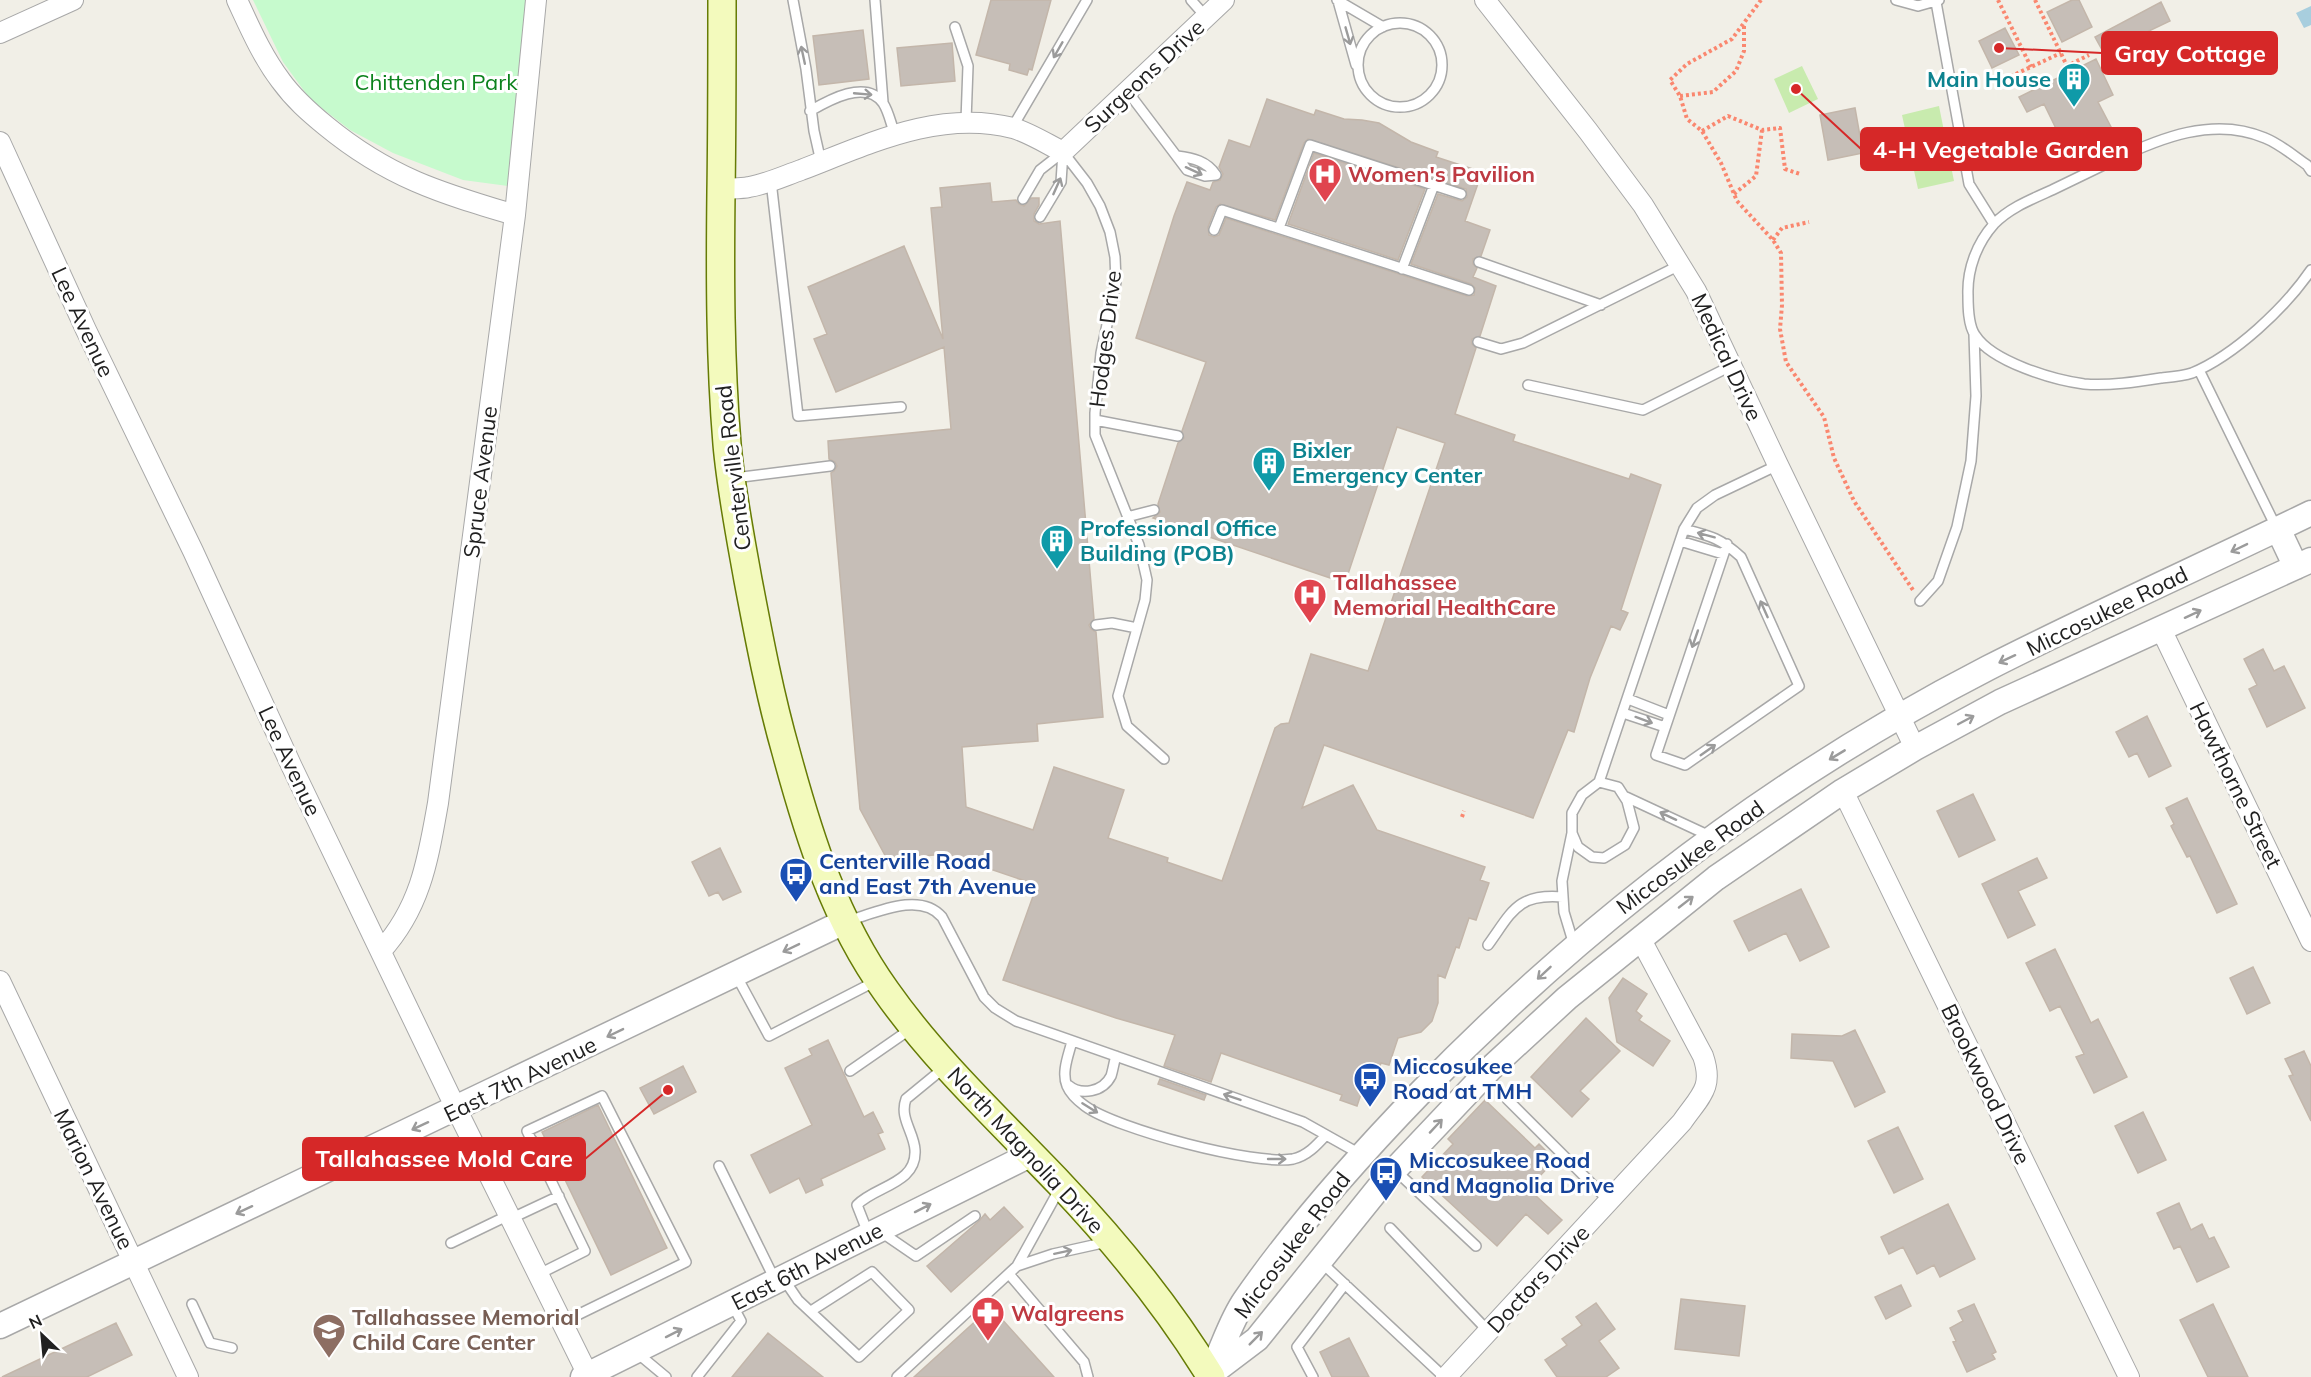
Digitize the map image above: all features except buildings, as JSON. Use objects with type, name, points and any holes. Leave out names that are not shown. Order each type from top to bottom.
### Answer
[{"type":"main road","name":"Centerville Road","points":[[722,0],[720,271],[722,376],[731,478],[768,685],[800,806],[844,922]]},
{"type":"main road","name":"North Magnolia Drive","points":[[844,922],[878,980],[913,1027],[1110,1241],[1174,1320],[1210,1376]]},
{"type":"street","points":[[0,33],[73,0]]},
{"type":"street","points":[[237,0],[258,45],[279,79],[299,103],[340,137],[372,160],[399,175],[441,193],[515,215]]},
{"type":"street","name":"Spruce Avenue","points":[[381,951],[404,923],[416,899],[428,860],[434,826],[515,215],[536,0]]},
{"type":"street","name":"Surgeons Drive","points":[[1063,152],[1224,0]]},
{"type":"street","name":"Medical Drive","points":[[1488,1],[1642,205],[1696,291],[1915,748]]},
{"type":"street","name":"Hodges Drive","points":[[722,189],[749,188],[895,134],[934,124],[966,121],[990,123],[1012,128],[1063,152]]},
{"type":"street","name":"Lee Avenue","points":[[0,142],[86,330],[193,551],[456,1109],[586,1376]]},
{"type":"street","name":"Miccosukee Road","points":[[1210,1376],[1244,1301],[1303,1225],[1362,1155],[1479,1033],[1604,920],[1712,837],[1827,760],[1899,718],[1987,669],[2311,513]]},
{"type":"street","points":[[2277,529],[2303,563]]},
{"type":"street","name":"Miccosukee Road","points":[[1210,1376],[1257,1339],[1319,1260],[1395,1170],[1491,1068],[1567,998],[1725,872],[1843,791],[1915,748],[2000,702],[2303,563]]},
{"type":"street","name":"Hawthorne Street","points":[[2161,629],[2311,940]]},
{"type":"street","name":"Brookwood Drive","points":[[1843,791],[2129,1377]]},
{"type":"street","points":[[1640,938],[1638,921],[1647,904],[1734,839],[1749,812]]},
{"type":"street","name":"East 7th Avenue","points":[[0,1326],[844,922]]},
{"type":"street","name":"Doctors Drive","points":[[1445,1377],[1610,1202],[1682,1122],[1707,1086],[1708,1072],[1703,1056],[1640,938]]},
{"type":"street","name":"Marion Avenue","points":[[0,981],[188,1377]]},
{"type":"street","name":"East 6th Avenue","points":[[586,1376],[1030,1155]]},
{"type":"lane","points":[[793,0],[806,69],[810,111],[821,162]]},
{"type":"lane","points":[[875,0],[883,102],[895,134]]},
{"type":"lane","points":[[1012,128],[1087,0]]},
{"type":"lane","points":[[1191,0],[1206,17]]},
{"type":"lane","points":[[1338,0],[1383,27]]},
{"type":"lane","points":[[1338,0],[1358,70],[1362,83],[1369,94],[1381,102],[1395,106],[1409,106],[1422,100],[1433,90],[1440,78],[1442,63],[1439,49],[1431,37],[1421,29],[1409,24],[1395,23],[1371,34],[1363,44],[1358,70]]},
{"type":"lane","points":[[1896,0],[1918,6],[1938,1],[1969,184],[1994,224]]},
{"type":"lane","points":[[955,27],[968,66],[966,121]]},
{"type":"lane","points":[[1128,92],[1177,156]]},
{"type":"lane","points":[[810,111],[834,97],[856,93],[872,94],[883,102]]},
{"type":"lane","points":[[1920,601],[1938,581],[1957,526],[1971,461],[1976,396],[1974,334],[1968,309],[1967,280],[1972,261],[1982,240],[1994,224],[2028,201],[2155,140],[2181,133],[2214,129],[2248,132],[2268,138],[2307,165],[2311,171]]},
{"type":"lane","points":[[1279,228],[1310,145],[1461,194]]},
{"type":"lane","points":[[1023,199],[1040,170],[1063,152]]},
{"type":"lane","points":[[1040,217],[1060,182],[1063,152]]},
{"type":"lane","name":"Hodges Drive","points":[[1063,152],[1087,183],[1100,206],[1110,231],[1115,256],[1116,282],[1101,353],[1095,435],[1139,545],[1148,580],[1145,600],[1118,696],[1127,726],[1164,759]]},
{"type":"lane","points":[[771,181],[798,416],[901,407]]},
{"type":"lane","points":[[1402,269],[1434,185]]},
{"type":"lane","points":[[1214,230],[1222,210],[1468,290]]},
{"type":"lane","points":[[1479,262],[1601,305]]},
{"type":"lane","points":[[1478,342],[1501,349],[1523,343],[1681,265]]},
{"type":"lane","points":[[1974,334],[1996,354],[2029,371],[2085,384],[2132,382],[2189,374],[2215,362],[2258,328],[2301,284],[2311,270]]},
{"type":"lane","points":[[1527,385],[1643,410],[1731,366]]},
{"type":"lane","points":[[2199,370],[2277,529]]},
{"type":"lane","points":[[1095,420],[1178,436]]},
{"type":"lane","points":[[1575,946],[1564,912],[1562,881],[1572,833],[1572,813],[1582,795],[1599,782],[1684,529],[1697,508],[1715,495],[1778,465]]},
{"type":"lane","points":[[731,478],[830,466]]},
{"type":"lane","points":[[1127,517],[1154,510]]},
{"type":"lane","points":[[1684,529],[1717,538],[1727,544],[1741,557],[1798,686],[1685,765],[1656,755],[1727,544]]},
{"type":"lane","points":[[1680,541],[1723,554]]},
{"type":"lane","points":[[1096,625],[1112,623],[1137,628]]},
{"type":"lane","points":[[1628,699],[1670,715]]},
{"type":"lane","points":[[1623,712],[1665,728]]},
{"type":"lane","points":[[1572,833],[1578,847],[1592,858],[1604,858],[1625,845],[1634,828],[1624,796],[1618,787],[1599,782]]},
{"type":"lane","points":[[1624,796],[1712,837]]},
{"type":"lane","points":[[1488,945],[1515,908],[1532,898],[1563,897]]},
{"type":"lane","points":[[844,922],[914,904],[934,908],[942,917],[975,983],[990,1002],[1016,1021],[1303,1122],[1362,1155]]},
{"type":"lane","points":[[736,975],[769,1036],[878,980]]},
{"type":"lane","points":[[850,1071],[913,1027]]},
{"type":"lane","points":[[1072,1041],[1064,1073],[1066,1084],[1071,1093],[1085,1107],[1104,1117],[1193,1145],[1271,1160],[1295,1159],[1312,1149],[1326,1135]]},
{"type":"lane","points":[[1066,1084],[1072,1089],[1089,1092],[1104,1085],[1111,1076],[1116,1056]]},
{"type":"lane","points":[[947,1065],[906,1099],[904,1116],[915,1148],[914,1163],[896,1182],[856,1205],[874,1233],[916,1256],[975,1216]]},
{"type":"lane","points":[[537,1275],[585,1251],[527,1131],[602,1096],[686,1262],[561,1323]]},
{"type":"lane","points":[[1507,1098],[1610,1202]]},
{"type":"lane","points":[[484,1164],[532,1140]]},
{"type":"lane","points":[[719,1166],[780,1280],[798,1300],[859,1357],[909,1310],[872,1272],[811,1311]]},
{"type":"lane","points":[[1395,1170],[1476,1246]]},
{"type":"lane","points":[[897,1377],[1017,1266],[1061,1186]]},
{"type":"lane","points":[[450,1243],[559,1196]]},
{"type":"lane","points":[[1390,1228],[1489,1332]]},
{"type":"lane","points":[[1017,1266],[1053,1254],[1110,1241]]},
{"type":"lane","points":[[1319,1260],[1445,1377]]},
{"type":"lane","points":[[1009,1274],[1084,1362],[1088,1377]]},
{"type":"lane","points":[[1313,1377],[1297,1347],[1345,1284]]},
{"type":"lane","points":[[192,1304],[210,1343],[232,1348]]},
{"type":"lane","points":[[696,1377],[741,1321],[732,1304]]},
{"type":"lane","points":[[636,1352],[666,1377]]},
{"type":"path","points":[[1761,0],[1732,39],[1687,64],[1670,80],[1680,96],[1687,119],[1702,131],[1721,163],[1737,201],[1773,240],[1781,253],[1780,328],[1786,362],[1824,417],[1834,458],[1854,501],[1920,601]]},
{"type":"path","points":[[1998,0],[2031,67]]},
{"type":"path","points":[[2035,0],[2067,66],[2090,55]]},
{"type":"path","points":[[1680,96],[1713,92],[1736,71],[1744,51],[1743,24]]},
{"type":"path","points":[[2005,79],[2061,52]]},
{"type":"path","points":[[1702,131],[1728,116],[1762,130],[1780,128],[1785,169],[1800,174]]},
{"type":"path","points":[[1734,194],[1756,176],[1762,130]]},
{"type":"path","points":[[1773,240],[1782,228],[1809,222]]},
{"type":"path","points":[[1462,817],[1464,811]]},
{"type":"green space","name":"Chittenden Park","points":[[253,0],[528,0],[508,186],[463,180],[393,153],[350,130],[310,99],[283,62]]},
{"type":"green space","points":[[1802,66],[1818,99],[1789,113],[1774,79]]},
{"type":"green space","points":[[1939,106],[1954,181],[1918,189],[1902,115]]},
{"type":"water","points":[[2311,6],[2311,25],[2304,28],[2296,13]]},
{"type":"place","name":"Gray Cottage","points":[[1999,48]]},
{"type":"place","name":"4-H Vegetable Garden","points":[[1796,89]]},
{"type":"place","name":"Main House","points":[[2074,108]]},
{"type":"place","name":"Women's Pavilion","points":[[1325,203]]},
{"type":"place","name":"Bixler Emergency Center","points":[[1269,492]]},
{"type":"place","name":"Professional Office Building (POB)","points":[[1057,570]]},
{"type":"place","name":"Tallahassee Memorial HealthCare","points":[[1310,624]]},
{"type":"place","name":"Centerville Road and East 7th Avenue","points":[[796,903]]},
{"type":"place","name":"Tallahassee Mold Care","points":[[668,1090]]},
{"type":"place","name":"Miccosukee Road at TMH","points":[[1370,1108]]},
{"type":"place","name":"Miccosukee Road and Magnolia Drive","points":[[1386,1202]]},
{"type":"place","name":"Walgreens","points":[[988,1342]]},
{"type":"place","name":"Tallahassee Memorial Child Care Center","points":[[329,1359]]}]
